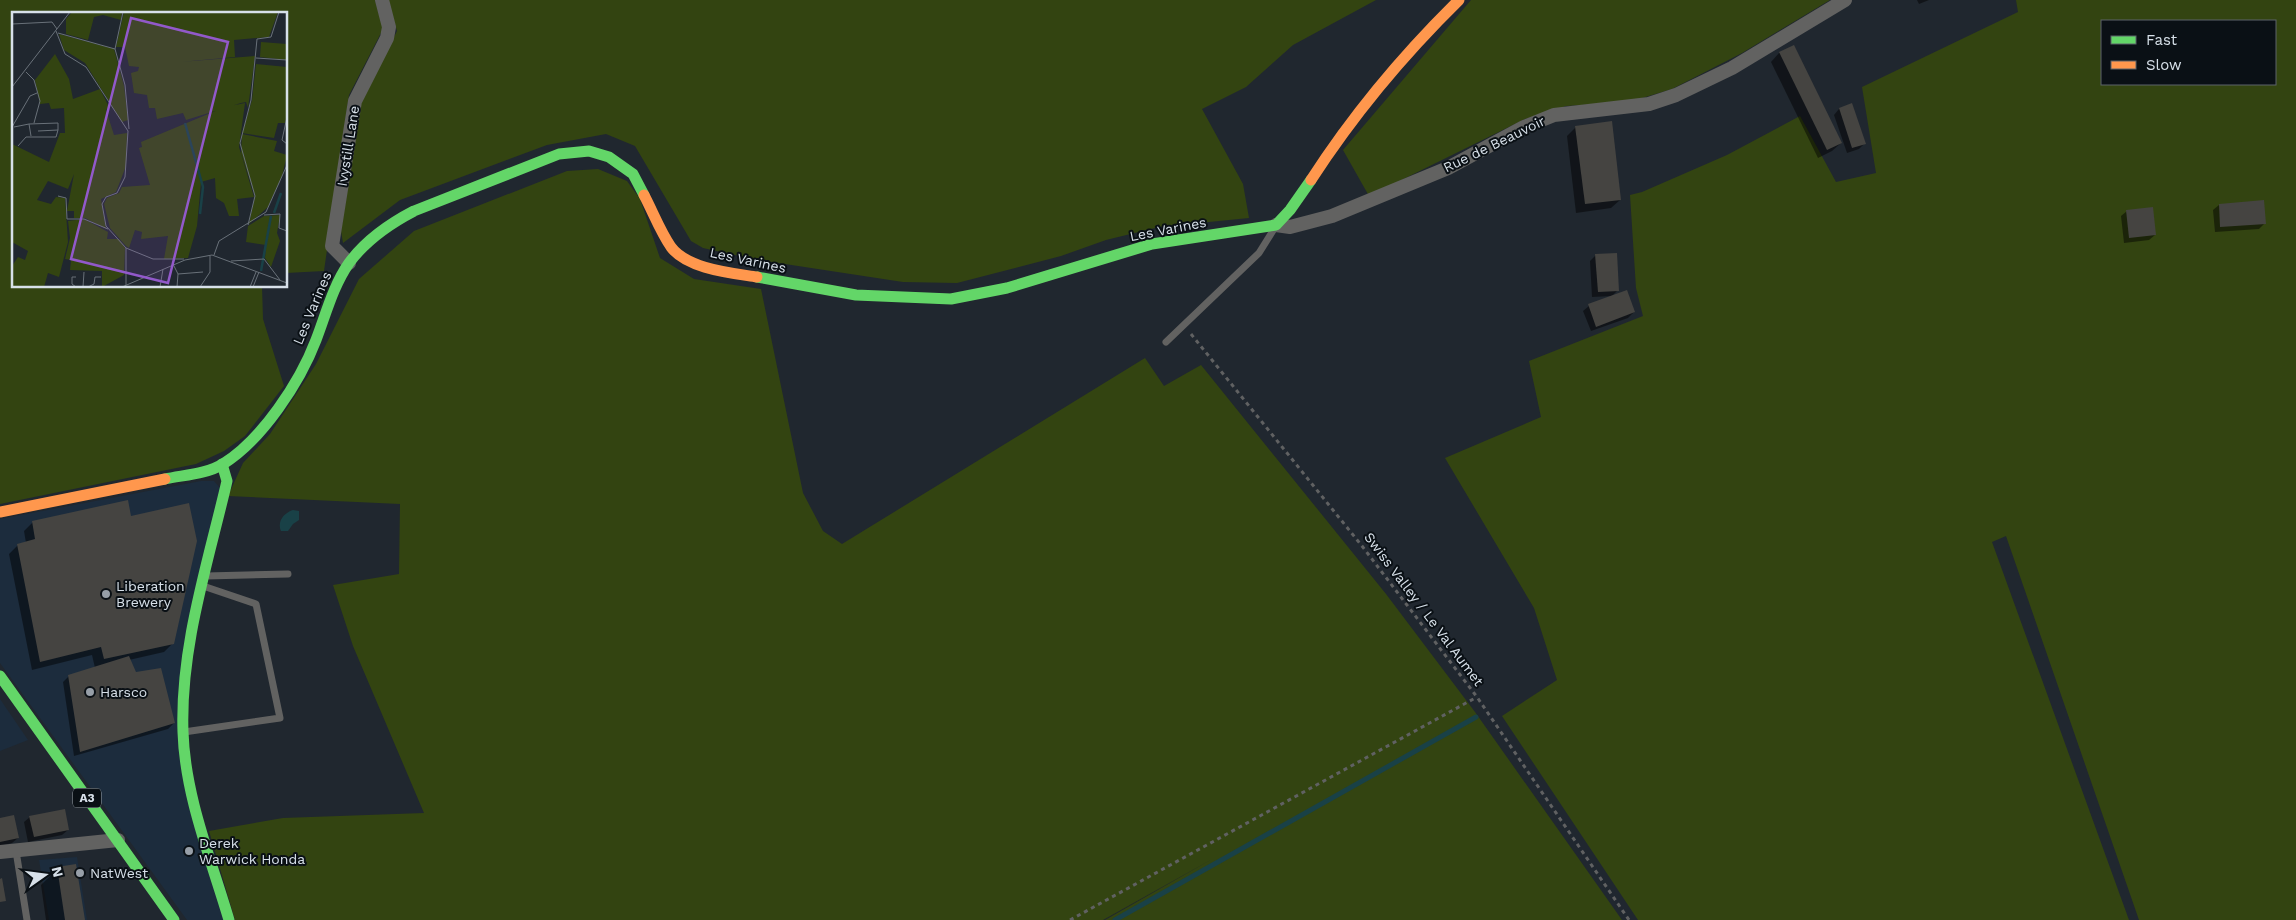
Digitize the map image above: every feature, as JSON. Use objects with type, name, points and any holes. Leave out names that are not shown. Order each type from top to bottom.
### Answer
[{"type":"street","name":"Ivystill Lane","points":[[349,263],[332,246],[355,101],[387,38],[389,27],[382,0]]},
{"type":"street","points":[[1276,225],[1287,216],[1318,169],[1383,83],[1412,48],[1459,0]]},
{"type":"street","name":"Rue de Beauvoir","points":[[1276,225],[1290,227],[1332,216],[1373,200],[1448,168],[1524,127],[1554,115],[1649,104],[1676,95],[1732,68],[1845,0]]},
{"type":"street","name":"Les Varines","points":[[0,512],[194,473],[222,464],[252,441],[291,388],[314,344],[335,288],[349,263],[370,240],[392,222],[414,211],[559,154],[589,151],[609,157],[633,174],[672,248],[689,260],[715,270],[856,295],[951,299],[1008,288],[1152,244],[1276,225]]},
{"type":"street","points":[[222,464],[227,481],[187,651],[183,732],[190,793],[229,920]]},
{"type":"street","name":"A3","points":[[0,676],[174,920]]},
{"type":"street","points":[[0,852],[118,840]]},
{"type":"lane","points":[[1166,342],[1259,254],[1276,225]]},
{"type":"lane","points":[[203,581],[288,574]]},
{"type":"lane","points":[[183,732],[280,718],[256,604],[203,581]]},
{"type":"lane","points":[[16,851],[27,920]]},
{"type":"path","name":"Swiss Valley / Le Val Aumet","points":[[1184,325],[1362,546],[1477,697],[1629,920]]},
{"type":"path","points":[[1070,920],[1477,697]]},
{"type":"shaded area","points":[[201,481],[214,481],[220,488],[178,725],[224,920],[187,920],[0,663],[0,519]]},
{"type":"shaded area","points":[[293,510],[299,511],[299,520],[288,531],[281,531],[280,524],[282,518]]},
{"type":"shaded area","points":[[0,699],[28,740],[0,751]]},
{"type":"shaded area","points":[[77,857],[87,920],[49,920],[39,860]]},
{"type":"green space","points":[[0,0],[375,0],[383,29],[349,95],[324,271],[288,273],[288,12],[12,12],[12,288],[262,288],[263,319],[284,386],[245,436],[224,451],[196,464],[0,504]]},
{"type":"green space","points":[[388,0],[1376,0],[1293,45],[1246,87],[1202,109],[1243,184],[1249,218],[1159,227],[1106,240],[1061,256],[957,283],[903,282],[753,259],[703,248],[691,241],[635,146],[606,134],[547,145],[400,200],[343,243],[341,231],[361,102],[397,31]]},
{"type":"green space","points":[[1471,0],[1830,0],[1742,53],[1672,89],[1629,102],[1566,106],[1525,119],[1369,196],[1343,150]]},
{"type":"green space","points":[[2016,0],[2296,0],[2296,920],[2139,920],[2006,536],[1992,542],[2129,920],[1638,920],[1502,716],[1557,680],[1534,608],[1445,458],[1541,417],[1529,361],[1643,316],[1636,288],[1630,195],[1642,192],[1727,155],[1800,116],[1836,182],[1876,173],[1862,87],[2018,12]]},
{"type":"green space","points":[[598,169],[627,181],[640,199],[660,258],[694,279],[761,289],[803,493],[823,531],[842,544],[1145,358],[1164,386],[1201,365],[1386,594],[1475,712],[1622,920],[1105,920],[1214,858],[1103,920],[235,920],[209,831],[283,818],[424,813],[353,646],[333,585],[399,574],[400,504],[228,496],[243,463],[270,434],[316,364],[359,279],[414,231],[567,171]]},
{"type":"building","points":[[1794,45],[1842,143],[1827,150],[1779,52]]},
{"type":"building","points":[[1852,103],[1866,144],[1852,148],[1839,108]]},
{"type":"building","points":[[1612,121],[1621,200],[1585,204],[1575,126]]},
{"type":"building","points":[[2264,200],[2266,224],[2220,227],[2219,204]]},
{"type":"building","points":[[2153,207],[2156,235],[2129,238],[2126,210]]},
{"type":"building","points":[[1617,253],[1619,291],[1598,292],[1595,254]]},
{"type":"building","points":[[1627,290],[1635,312],[1596,327],[1588,304]]},
{"type":"building","name":"Liberation Brewery","points":[[128,500],[131,516],[189,503],[197,541],[174,644],[104,659],[101,647],[40,662],[17,544],[35,539],[32,521]]},
{"type":"building","points":[[129,656],[136,672],[161,668],[175,723],[80,752],[68,675]]},
{"type":"building","points":[[65,809],[69,830],[34,837],[29,816]]},
{"type":"building","points":[[14,815],[19,838],[0,842],[0,818]]},
{"type":"building","points":[[76,864],[85,920],[65,920],[57,867]]},
{"type":"building","points":[[2,878],[6,901],[0,902],[0,879]]},
{"type":"waterway","points":[[1115,920],[1476,717]]},
{"type":"traffic: fast","points":[[165,479],[217,467],[238,454],[252,440],[278,409],[300,374],[316,340],[343,272],[370,240],[396,221],[414,211],[559,154],[589,151],[609,157],[633,174],[644,195]]},
{"type":"traffic: fast","points":[[757,277],[856,295],[951,299],[1007,288],[1152,244],[1276,225],[1290,210],[1311,180]]},
{"type":"traffic: fast","points":[[222,464],[227,481],[191,637],[183,700],[183,732],[188,780],[207,851],[229,920]]},
{"type":"traffic: fast","points":[[0,676],[174,920]]},
{"type":"traffic: slow","points":[[1311,180],[1344,132],[1380,86],[1459,0]]},
{"type":"traffic: slow","points":[[644,195],[667,241],[678,254],[711,269],[757,277]]},
{"type":"traffic: slow","points":[[0,512],[165,479]]},
{"type":"place","name":"Liberation Brewery","points":[[106,594]]},
{"type":"place","name":"Harsco","points":[[90,692]]},
{"type":"place","name":"Derek Warwick Honda","points":[[189,851]]},
{"type":"place","name":"NatWest","points":[[80,873]]}]
